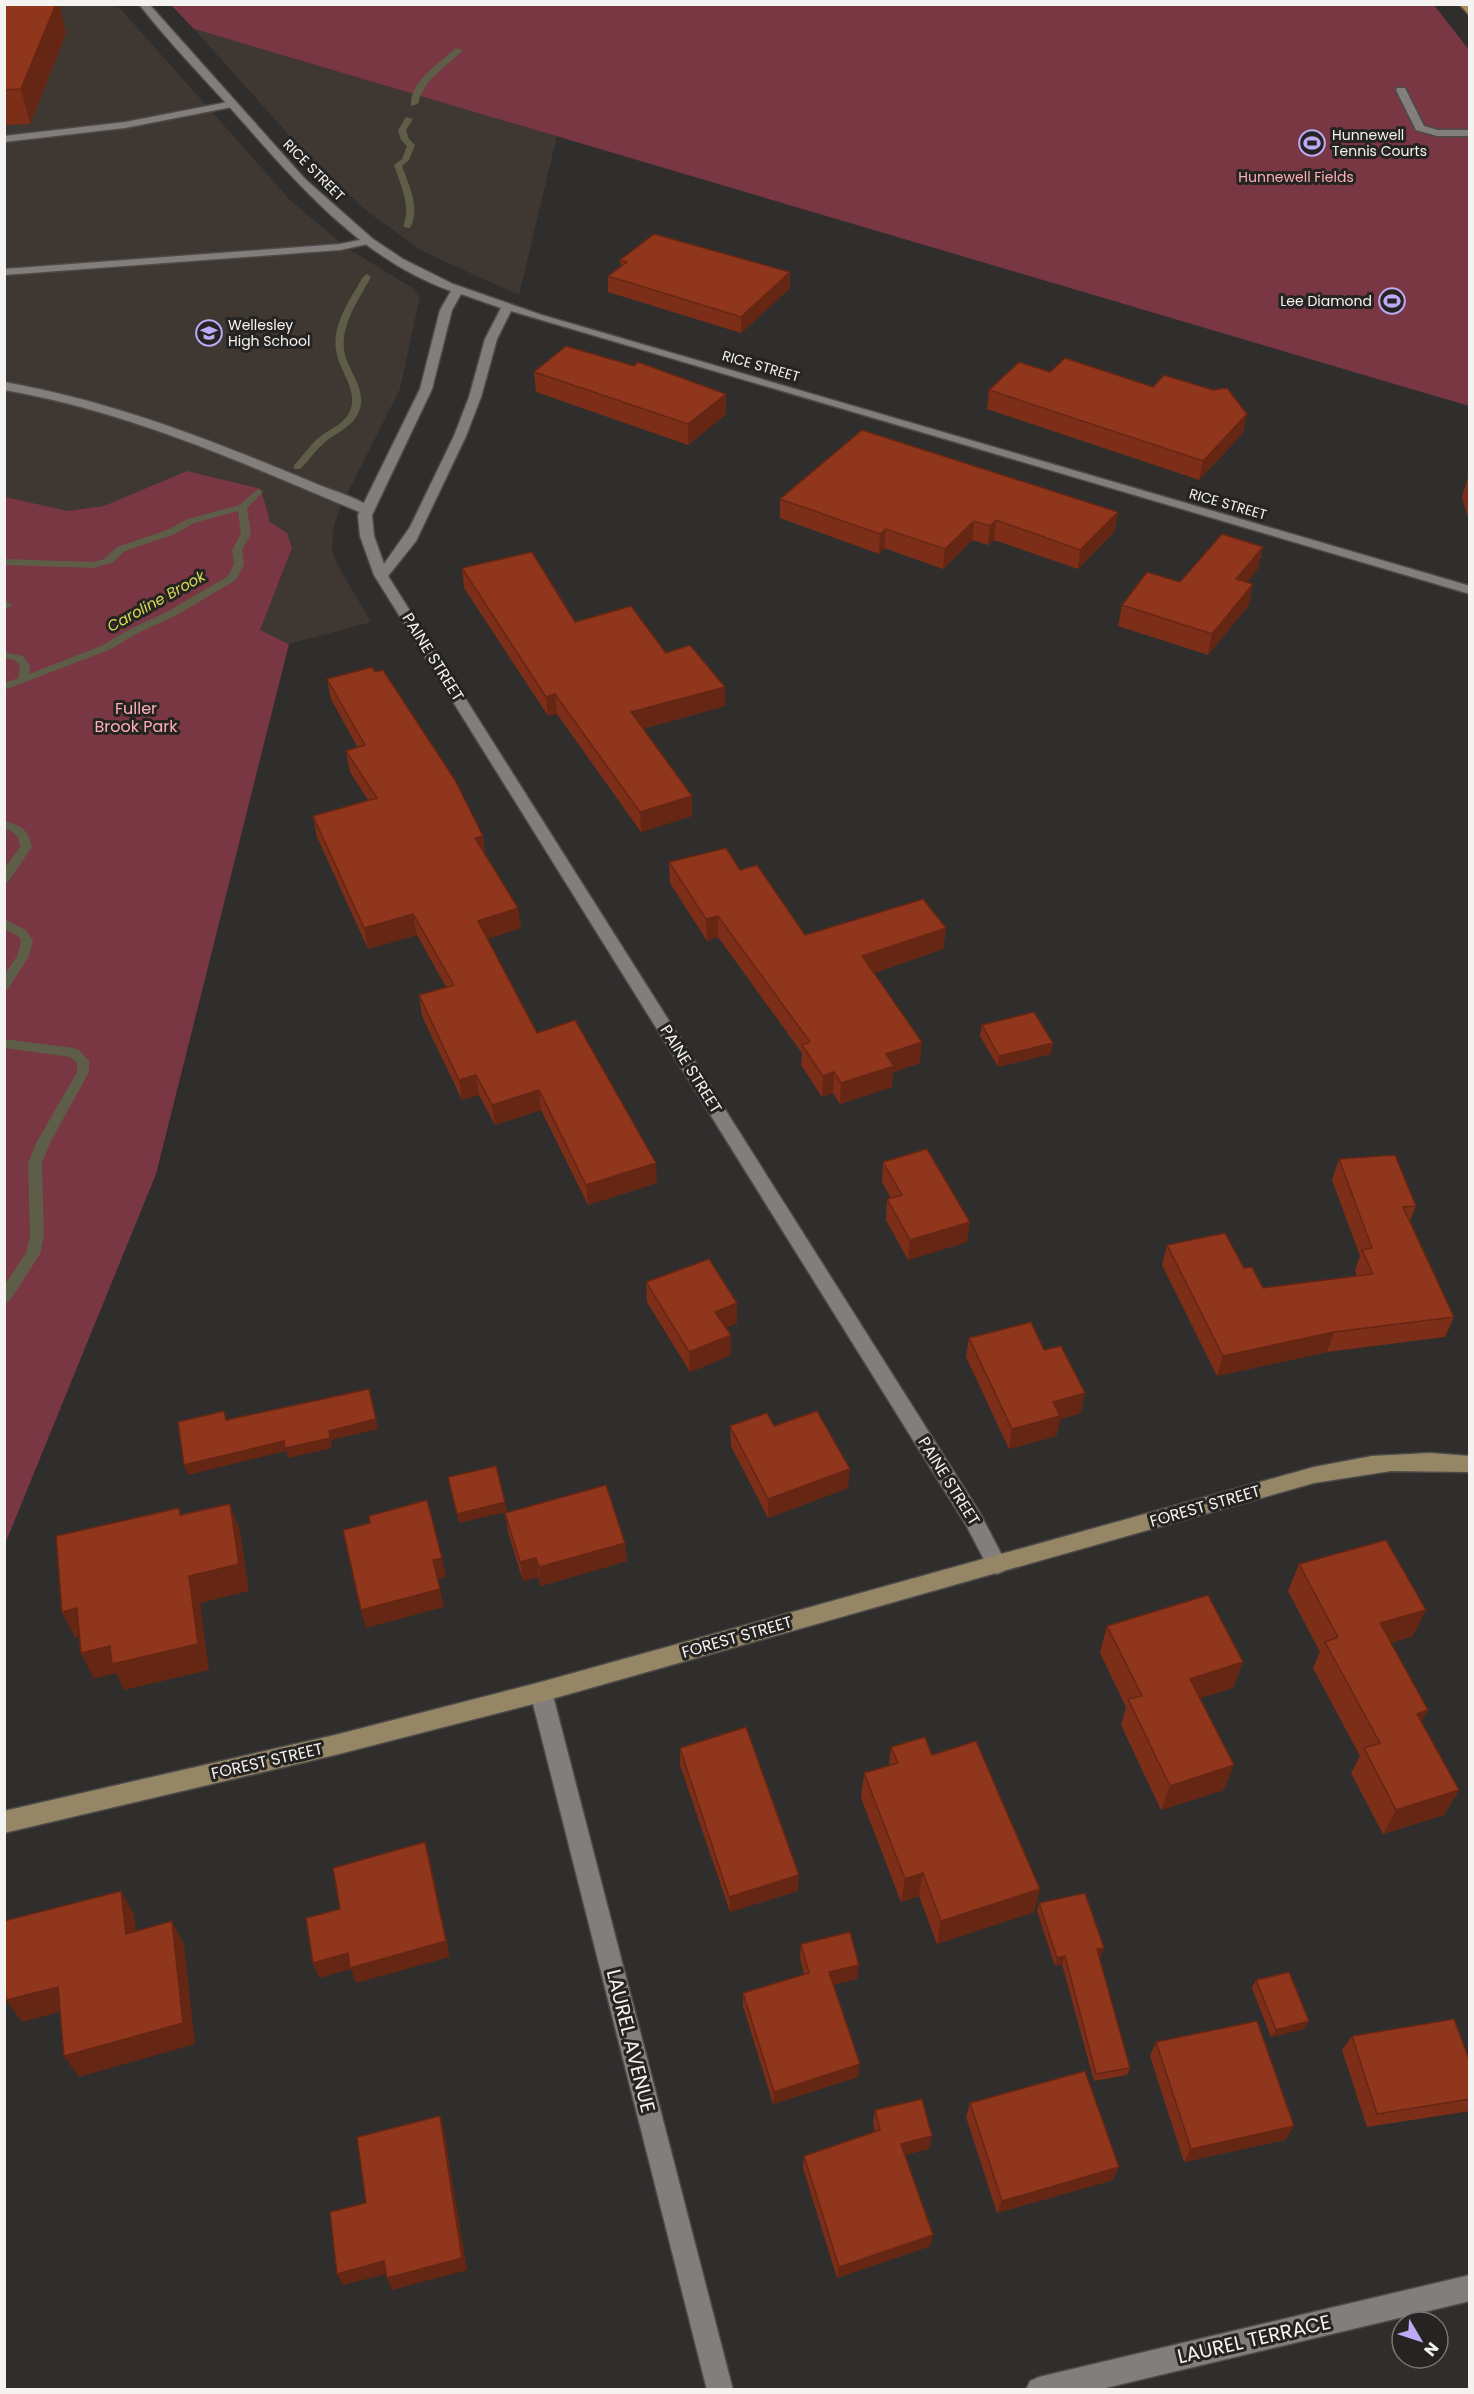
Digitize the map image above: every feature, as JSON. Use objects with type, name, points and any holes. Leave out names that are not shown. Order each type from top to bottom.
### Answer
[{"type":"main road","points":[[1463,4],[1470,13]]},
{"type":"street","name":"RICE STREET","points":[[143,4],[301,181],[369,241],[399,261],[457,290],[508,307],[1470,590]]},
{"type":"street","points":[[1401,90],[1420,128],[1437,133],[1470,133]]},
{"type":"street","points":[[4,139],[125,125],[233,104]]},
{"type":"street","points":[[4,272],[340,247],[369,241]]},
{"type":"street","name":"PAINE STREET","points":[[457,290],[446,310],[424,396],[367,510],[366,536],[381,575],[973,1519],[997,1565]]},
{"type":"street","points":[[381,575],[398,558],[409,541],[458,440],[476,393],[490,338],[508,307]]},
{"type":"street","points":[[4,386],[88,402],[153,421],[367,510]]},
{"type":"street","name":"FOREST STREET","points":[[4,1822],[312,1751],[541,1692],[1350,1467],[1414,1460],[1470,1464]]},
{"type":"street","name":"LAUREL AVENUE","points":[[541,1692],[720,2390]]},
{"type":"street","name":"LAUREL TERRACE","points":[[1039,2390],[1470,2288]]},
{"type":"shaded area","name":"Wellesley High School","points":[[5,5],[117,5],[291,201],[347,248],[411,287],[420,296],[400,389],[339,510],[333,530],[332,550],[336,562],[371,622],[289,644],[5,510]]},
{"type":"shaded area","points":[[194,29],[557,136],[519,295],[424,252],[369,213],[313,162]]},
{"type":"green space","name":"Hunnewell Fields","points":[[171,5],[1434,5],[1469,50],[1469,406],[194,29]]},
{"type":"green space","name":"Fuller Brook Park","points":[[187,471],[261,489],[270,522],[287,533],[292,548],[260,630],[289,644],[156,1174],[5,1544],[5,497],[68,511],[104,506]]},
{"type":"building","points":[[4,4],[56,4],[21,89],[4,90]]},
{"type":"building","points":[[654,234],[790,272],[741,317],[608,276],[627,262],[620,260]]},
{"type":"building","points":[[566,346],[634,366],[638,362],[726,394],[688,424],[534,372]]},
{"type":"building","points":[[1065,358],[1153,387],[1164,375],[1213,390],[1227,388],[1247,414],[1203,461],[989,390],[1019,362],[1050,372]]},
{"type":"building","points":[[862,430],[1118,512],[1080,550],[996,520],[990,526],[974,521],[945,549],[886,529],[880,534],[780,499]]},
{"type":"building","points":[[1222,534],[1263,547],[1236,579],[1253,584],[1212,634],[1122,605],[1147,572],[1180,582]]},
{"type":"building","points":[[532,552],[575,622],[631,606],[666,653],[690,645],[725,687],[631,712],[692,796],[640,812],[555,694],[546,697],[462,568]]},
{"type":"building","points":[[372,667],[375,672],[383,670],[455,780],[483,836],[475,838],[518,908],[478,921],[537,1033],[575,1020],[656,1163],[586,1185],[539,1090],[492,1105],[476,1075],[459,1080],[419,995],[454,985],[413,914],[364,928],[313,816],[377,798],[346,751],[365,745],[327,679]]},
{"type":"building","points":[[726,848],[740,870],[757,865],[805,935],[923,899],[946,928],[862,956],[922,1042],[886,1054],[894,1066],[841,1083],[834,1072],[823,1076],[802,1045],[810,1042],[718,916],[706,919],[669,862]]},
{"type":"building","points":[[1034,1012],[1053,1043],[999,1056],[982,1025]]},
{"type":"building","points":[[927,1149],[970,1222],[910,1240],[887,1199],[902,1195],[883,1162]]},
{"type":"building","points":[[1395,1155],[1416,1206],[1403,1207],[1454,1317],[1334,1332],[1223,1356],[1167,1245],[1225,1233],[1244,1268],[1252,1267],[1263,1288],[1373,1274],[1362,1250],[1372,1248],[1339,1159]]},
{"type":"building","points":[[709,1259],[737,1303],[715,1312],[731,1335],[689,1352],[646,1282]]},
{"type":"building","points":[[1031,1322],[1044,1350],[1061,1346],[1085,1393],[1053,1402],[1060,1416],[1012,1429],[969,1338]]},
{"type":"building","points":[[369,1389],[376,1419],[329,1431],[330,1438],[285,1448],[284,1441],[184,1465],[178,1422],[224,1411],[226,1420]]},
{"type":"building","points":[[817,1411],[850,1469],[768,1499],[730,1426],[767,1413],[774,1426]]},
{"type":"building","points":[[496,1466],[505,1502],[457,1514],[448,1477]]},
{"type":"building","points":[[606,1485],[625,1543],[539,1567],[536,1558],[520,1562],[505,1513]]},
{"type":"building","points":[[427,1500],[442,1558],[433,1560],[440,1589],[361,1610],[343,1530],[370,1523],[369,1516]]},
{"type":"building","points":[[230,1504],[239,1564],[189,1576],[198,1644],[112,1664],[110,1646],[81,1653],[77,1608],[62,1612],[56,1536],[179,1508],[180,1515]]},
{"type":"building","points":[[1386,1540],[1426,1610],[1380,1623],[1428,1710],[1417,1714],[1459,1790],[1396,1810],[1364,1748],[1380,1743],[1325,1642],[1338,1637],[1299,1564]]},
{"type":"building","points":[[1208,1595],[1243,1662],[1190,1679],[1234,1765],[1170,1786],[1128,1699],[1142,1696],[1107,1626]]},
{"type":"building","points":[[746,1727],[799,1875],[729,1897],[680,1748]]},
{"type":"building","points":[[925,1737],[932,1755],[976,1741],[1040,1889],[941,1921],[923,1873],[905,1879],[864,1773],[898,1763],[891,1747]]},
{"type":"building","points":[[425,1842],[446,1941],[350,1968],[348,1953],[313,1963],[306,1918],[340,1909],[333,1868]]},
{"type":"building","points":[[121,1891],[126,1934],[172,1921],[183,2023],[64,2056],[58,1987],[6,2000],[4,1921]]},
{"type":"building","points":[[1085,1893],[1104,1948],[1097,1949],[1130,2068],[1096,2074],[1065,1956],[1057,1958],[1039,1903]]},
{"type":"building","points":[[850,1932],[859,1965],[829,1972],[860,2064],[774,2092],[743,1993],[809,1973],[801,1944]]},
{"type":"building","points":[[1289,1972],[1309,2021],[1276,2030],[1256,1980]]},
{"type":"building","points":[[1454,2019],[1470,2062],[1470,2099],[1377,2114],[1352,2036]]},
{"type":"building","points":[[1257,2021],[1294,2126],[1191,2149],[1156,2042]]},
{"type":"building","points":[[1085,2071],[1119,2167],[1002,2201],[970,2103]]},
{"type":"building","points":[[922,2099],[932,2136],[901,2144],[933,2235],[839,2267],[804,2156],[880,2130],[875,2110]]},
{"type":"building","points":[[440,2116],[462,2258],[387,2278],[384,2261],[337,2274],[330,2212],[366,2203],[357,2137]]},
{"type":"waterway","name":"Caroline Brook","points":[[414,104],[416,95],[425,80],[459,50]]},
{"type":"waterway","name":"Caroline Brook","points":[[407,226],[411,218],[411,206],[398,165],[405,160],[411,145],[405,140],[402,130],[409,119]]},
{"type":"waterway","name":"Caroline Brook","points":[[297,467],[320,441],[343,426],[353,416],[356,409],[356,394],[342,357],[340,340],[344,321],[367,277]]},
{"type":"waterway","name":"Caroline Brook","points":[[242,507],[258,492]]},
{"type":"waterway","name":"Caroline Brook","points":[[4,687],[105,648],[134,631],[171,614],[232,578],[239,564],[237,550],[246,534],[242,507]]},
{"type":"waterway","points":[[5,562],[93,565],[108,561],[121,549],[171,532],[191,521],[242,507]]},
{"type":"waterway","points":[[4,602],[7,605],[4,607]]},
{"type":"waterway","points":[[4,655],[19,658],[25,665],[23,678]]},
{"type":"waterway","name":"Caroline Brook","points":[[4,825],[14,827],[24,835],[26,847],[4,879]]},
{"type":"waterway","name":"Caroline Brook","points":[[4,923],[22,933],[27,941],[23,956],[4,986]]},
{"type":"waterway","name":"Caroline Brook","points":[[4,1043],[74,1053],[83,1061],[83,1072],[43,1143],[35,1163],[37,1236],[33,1254],[4,1298]]},
{"type":"place","name":"Hunnewell Tennis Courts","points":[[1312,143]]},
{"type":"place","name":"Lee Diamond","points":[[1392,301]]},
{"type":"place","name":"Wellesley High School","points":[[209,333]]}]
